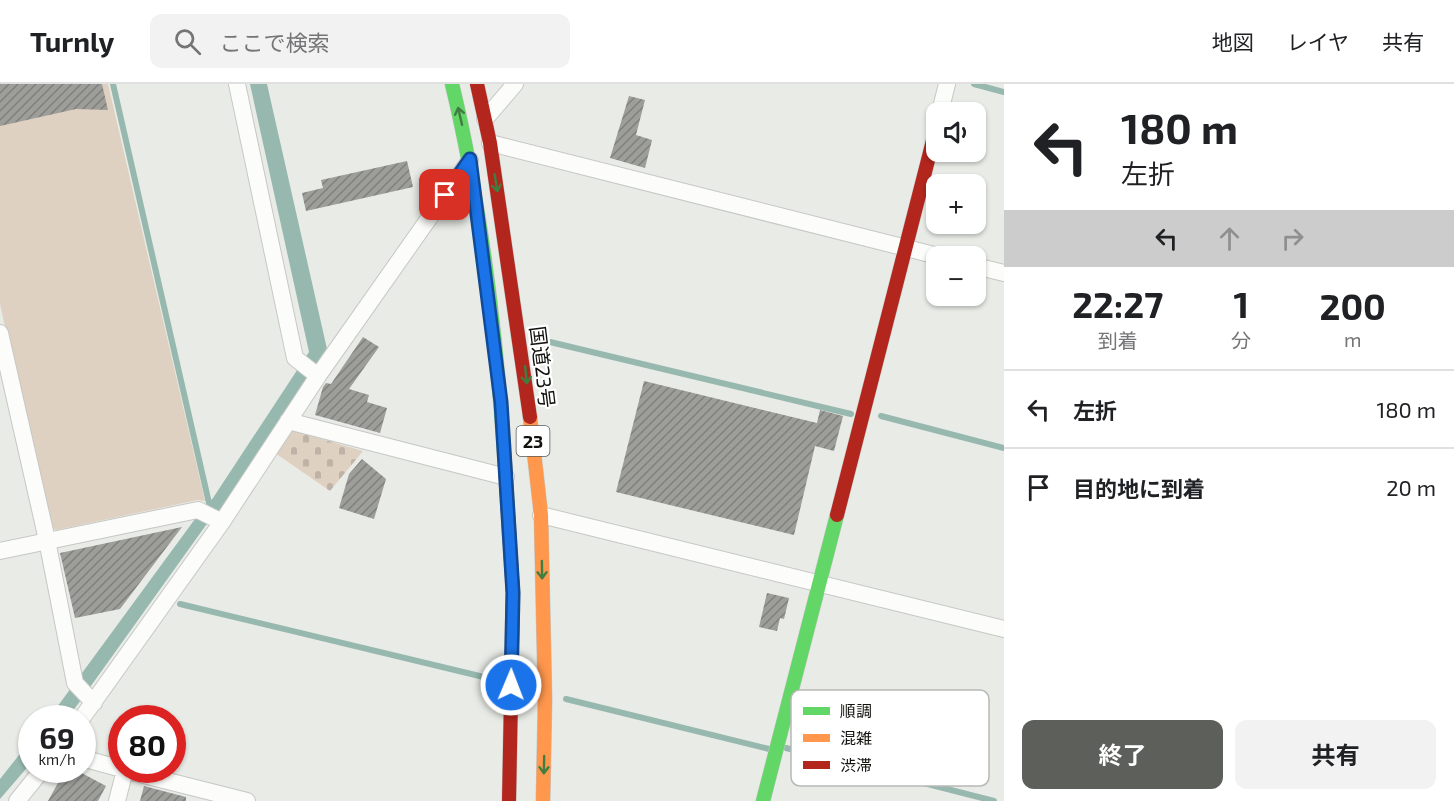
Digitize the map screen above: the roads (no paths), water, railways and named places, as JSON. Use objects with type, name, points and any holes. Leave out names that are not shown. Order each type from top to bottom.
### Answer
[{"type":"main road","name":"23","points":[[452,84],[470,159],[501,402],[513,593],[509,801]]},
{"type":"main road","name":"国道23号","points":[[477,84],[490,143],[524,365],[541,516],[545,699],[543,801]]},
{"type":"main road","points":[[763,801],[928,162]]},
{"type":"street","points":[[237,84],[295,358],[318,376]]},
{"type":"street","points":[[485,119],[515,84]]},
{"type":"street","points":[[942,102],[947,84]]},
{"type":"street","points":[[490,143],[926,253]]},
{"type":"street","points":[[0,333],[47,540],[75,683],[94,703],[222,522],[318,376],[470,159]]},
{"type":"street","points":[[986,269],[1004,273]]},
{"type":"street","points":[[288,421],[506,477]]},
{"type":"street","points":[[0,551],[198,510],[222,522]]},
{"type":"street","points":[[541,516],[1004,629]]},
{"type":"street","points":[[17,801],[32,783]]},
{"type":"street","points":[[117,801],[120,783]]},
{"type":"street","points":[[177,783],[247,801]]},
{"type":"water","points":[[250,84],[267,84],[327,349],[222,511],[206,525],[78,704],[59,705],[195,519],[213,498],[309,352]]},
{"type":"water","points":[[18,756],[18,778],[0,799],[0,779]]},
{"type":"waterway","points":[[113,84],[209,503]]},
{"type":"waterway","points":[[974,84],[1004,92]]},
{"type":"waterway","points":[[550,342],[851,414]]},
{"type":"waterway","points":[[881,416],[1004,448]]},
{"type":"waterway","points":[[180,604],[488,678]]},
{"type":"waterway","points":[[566,699],[769,749]]},
{"type":"waterway","points":[[786,748],[791,749]]},
{"type":"waterway","points":[[935,786],[994,801]]}]
